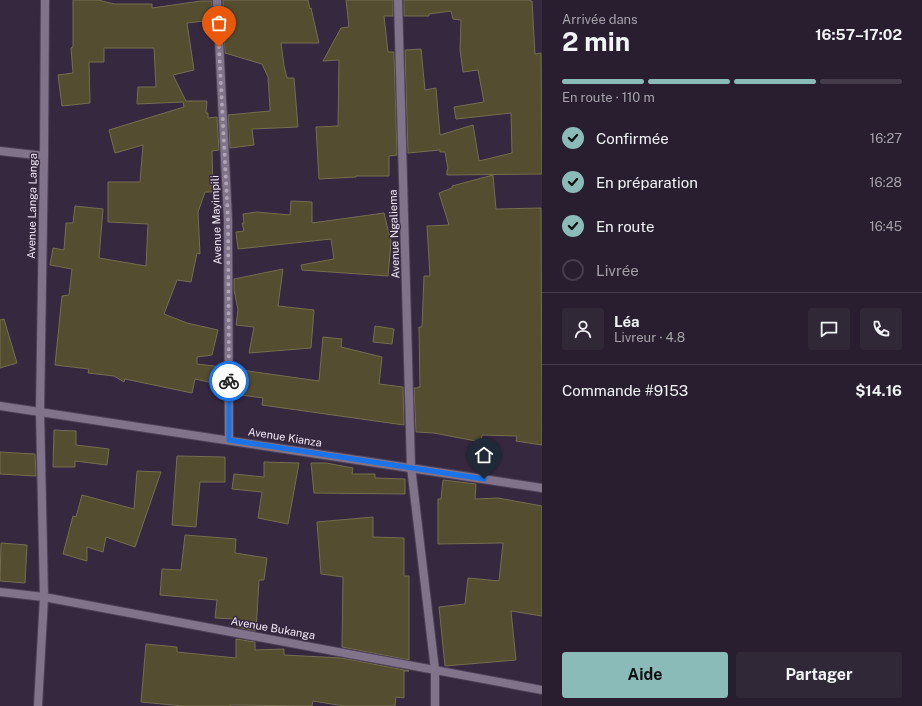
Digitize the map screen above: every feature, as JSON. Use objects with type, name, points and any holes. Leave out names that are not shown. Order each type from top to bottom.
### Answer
[{"type":"street","name":"Avenue Langa Langa","points":[[38,706],[44,597],[40,411],[45,0]]},
{"type":"street","name":"Avenue Mayimpili","points":[[217,0],[228,220],[229,440]]},
{"type":"street","name":"Avenue Ngaliema","points":[[398,0],[411,467],[435,670],[435,706]]},
{"type":"street","points":[[0,151],[44,156]]},
{"type":"street","name":"Avenue Kianza","points":[[0,406],[542,488]]},
{"type":"street","name":"Avenue Bukanga","points":[[0,592],[44,597],[542,690]]},
{"type":"building","points":[[73,0],[98,0],[114,4],[152,4],[152,8],[201,1],[212,1],[212,20],[187,23],[194,70],[173,75],[186,101],[207,101],[206,113],[208,113],[208,118],[217,117],[219,150],[212,151],[213,192],[205,192],[198,212],[200,254],[197,253],[191,282],[177,280],[164,314],[187,323],[218,330],[212,355],[197,357],[197,364],[223,367],[223,385],[195,379],[192,393],[125,379],[124,382],[114,376],[88,373],[89,369],[55,365],[62,296],[69,295],[72,269],[50,265],[53,248],[64,250],[66,223],[73,223],[75,206],[103,209],[99,258],[146,266],[148,224],[108,222],[108,182],[140,182],[143,145],[115,153],[109,130],[184,107],[183,102],[137,104],[138,87],[156,87],[154,48],[104,48],[104,62],[89,62],[90,103],[62,106],[58,75],[73,73],[71,48],[73,47]]},
{"type":"building","points":[[223,0],[308,0],[319,43],[281,43],[287,78],[294,78],[298,127],[252,129],[254,145],[230,148],[228,115],[270,111],[268,77],[262,64],[225,53],[224,35],[230,17],[223,18]]},
{"type":"building","points":[[346,0],[393,0],[393,16],[384,16],[388,52],[394,52],[397,155],[389,156],[389,176],[356,176],[319,179],[316,127],[338,126],[339,60],[323,61],[341,28],[349,27]]},
{"type":"building","points":[[404,0],[532,1],[535,54],[541,53],[542,174],[447,175],[448,169],[445,152],[440,152],[440,150],[408,153],[405,50],[421,49],[425,90],[436,88],[440,135],[473,125],[479,161],[512,153],[511,113],[456,119],[454,107],[484,102],[478,70],[463,72],[460,50],[461,20],[453,19],[451,11],[429,14],[429,16],[404,16]]},
{"type":"building","points":[[493,175],[496,209],[541,208],[542,445],[516,441],[517,436],[482,435],[481,442],[434,433],[416,432],[414,388],[420,387],[419,327],[422,327],[424,276],[430,276],[427,226],[449,225],[439,193],[452,188],[452,186]]},
{"type":"building","points":[[291,201],[312,202],[312,223],[384,213],[391,242],[388,276],[302,270],[301,265],[334,259],[331,239],[238,249],[236,232],[244,231],[242,223],[244,223],[243,214],[257,212],[290,215]]},
{"type":"building","points":[[283,269],[278,306],[314,310],[311,348],[249,353],[254,327],[236,325],[238,310],[234,290],[234,279]]},
{"type":"building","points":[[4,319],[17,363],[0,368],[0,320]]},
{"type":"building","points":[[375,326],[394,329],[392,344],[373,342]]},
{"type":"building","points":[[323,337],[342,339],[341,347],[382,357],[379,384],[403,387],[404,425],[262,405],[263,398],[234,394],[234,369],[319,381]]},
{"type":"building","points":[[54,430],[76,431],[76,445],[109,449],[107,465],[75,461],[75,467],[53,467]]},
{"type":"building","points":[[0,452],[35,454],[36,476],[0,474]]},
{"type":"building","points":[[177,456],[225,457],[225,482],[200,482],[196,527],[172,525]]},
{"type":"building","points":[[264,462],[299,463],[288,524],[258,518],[262,492],[232,489],[234,474],[264,477]]},
{"type":"building","points":[[311,463],[326,463],[353,468],[352,474],[375,474],[375,478],[405,479],[405,494],[314,493]]},
{"type":"building","points":[[137,471],[161,472],[135,547],[106,537],[103,552],[87,547],[87,561],[63,554],[73,516],[76,517],[82,495],[134,509]]},
{"type":"building","points":[[443,480],[476,484],[475,499],[498,498],[542,506],[542,616],[511,611],[516,660],[445,666],[439,607],[465,604],[468,578],[499,581],[503,543],[438,544],[438,499],[441,499]]},
{"type":"building","points":[[373,517],[373,537],[404,538],[404,576],[409,576],[409,660],[342,647],[343,577],[321,574],[317,522]]},
{"type":"building","points":[[185,535],[236,539],[235,553],[267,558],[264,580],[259,580],[256,631],[237,627],[237,625],[235,625],[235,619],[215,618],[217,600],[160,595],[162,569],[181,570]]},
{"type":"building","points":[[1,543],[27,545],[25,583],[0,581]]},
{"type":"building","points":[[236,639],[255,642],[255,650],[284,649],[284,655],[342,658],[409,671],[404,671],[404,698],[396,697],[395,706],[344,706],[313,701],[312,706],[183,706],[141,702],[146,644],[177,647],[177,652],[236,658]]},
{"type":"way so far","points":[[219,47],[228,220],[229,381]]},
{"type":"route","points":[[229,381],[229,440],[484,479]]}]
